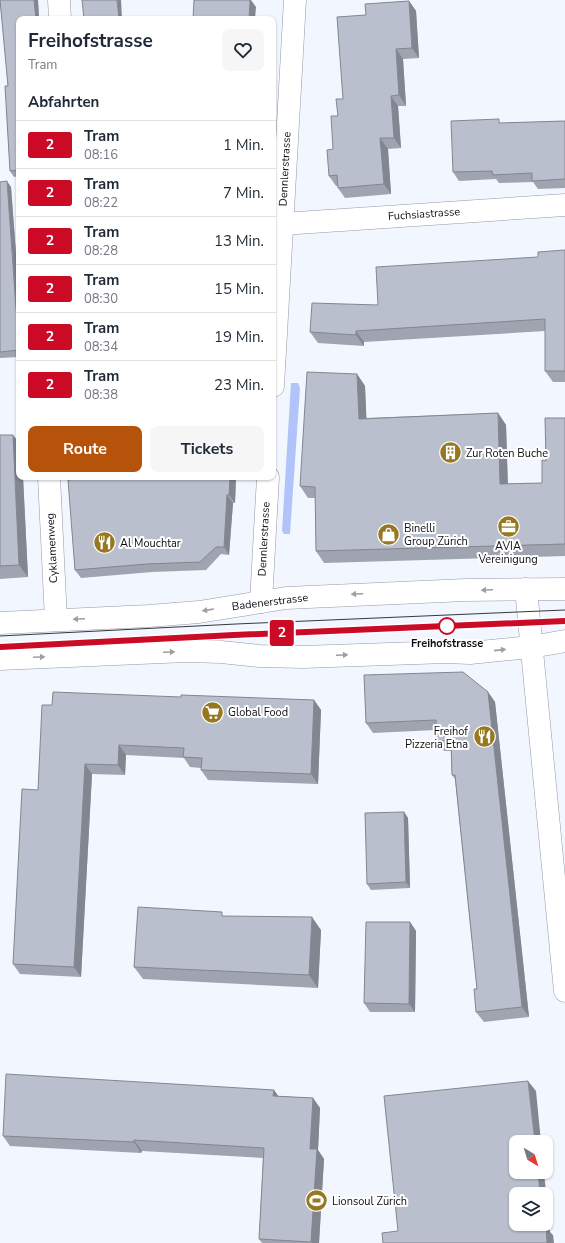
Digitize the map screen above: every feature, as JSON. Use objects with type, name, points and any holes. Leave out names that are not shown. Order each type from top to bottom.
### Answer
[{"type":"street","points":[[59,0],[60,16]]},
{"type":"street","name":"Dennlerstrasse","points":[[276,332],[295,0]]},
{"type":"street","name":"Fuchsiastrasse","points":[[282,224],[565,205]]},
{"type":"street","name":"Cyklamenweg","points":[[49,480],[56,620]]},
{"type":"street","name":"Dennlerstrasse","points":[[261,602],[268,480]]},
{"type":"street","points":[[526,589],[565,991]]},
{"type":"street","name":"Badenerstrasse","points":[[0,623],[149,616],[199,612],[293,597],[565,589]]},
{"type":"street","points":[[0,659],[186,651],[221,652],[260,656],[303,657],[446,652],[470,653],[531,647],[565,641]]},
{"type":"shaded area","points":[[291,383],[298,383],[300,388],[290,534],[284,534],[282,531]]},
{"type":"building","points":[[0,0],[34,0],[36,16],[16,16],[16,170],[10,171],[5,86],[8,86]]},
{"type":"building","points":[[82,0],[117,0],[119,16],[84,16]]},
{"type":"building","points":[[194,0],[250,0],[249,16],[193,16]]},
{"type":"building","points":[[409,1],[412,48],[396,49],[399,95],[391,96],[394,138],[380,138],[384,184],[338,188],[337,175],[329,176],[327,150],[333,149],[331,116],[338,116],[336,99],[343,99],[337,17],[366,15],[365,4]]},
{"type":"building","points":[[499,119],[499,123],[565,121],[565,179],[532,181],[532,173],[493,175],[492,171],[453,172],[451,121]]},
{"type":"building","points":[[7,181],[16,308],[16,350],[0,352],[0,182]]},
{"type":"building","points":[[565,250],[565,371],[545,371],[545,319],[356,331],[356,335],[310,332],[312,303],[378,305],[376,267],[538,257],[538,252]]},
{"type":"building","name":"Zur Roten Buche","points":[[307,372],[357,374],[359,419],[498,413],[500,484],[542,483],[542,460],[546,461],[545,418],[565,418],[565,544],[316,551],[315,487],[300,486]]},
{"type":"building","points":[[0,435],[13,435],[19,565],[0,566]]},
{"type":"building","points":[[68,480],[230,480],[229,495],[227,495],[224,547],[216,547],[200,562],[147,564],[75,570]]},
{"type":"building","points":[[463,672],[488,692],[522,1007],[476,1012],[474,989],[477,989],[455,775],[452,775],[451,740],[436,741],[436,720],[366,723],[364,675]]},
{"type":"building","points":[[53,692],[314,700],[311,774],[201,770],[202,758],[183,757],[184,748],[119,745],[118,765],[85,764],[74,967],[13,964],[22,789],[38,790],[42,705],[52,705]]},
{"type":"building","points":[[404,812],[406,882],[367,884],[365,813]]},
{"type":"building","points":[[138,907],[222,912],[222,916],[312,917],[309,975],[134,967]]},
{"type":"building","points":[[366,922],[410,922],[409,1004],[364,1003]]},
{"type":"building","points":[[6,1074],[274,1090],[273,1096],[313,1098],[310,1149],[317,1149],[311,1242],[259,1239],[264,1148],[134,1140],[134,1142],[3,1136]]},
{"type":"building","points":[[528,1081],[534,1135],[509,1135],[509,1179],[539,1179],[539,1187],[509,1187],[509,1231],[546,1231],[547,1243],[383,1243],[382,1233],[398,1231],[384,1096]]},
{"type":"tram line","points":[[0,636],[565,610]]},
{"type":"tram line","points":[[0,647],[234,635],[565,621]]},
{"type":"tram line","name":"2","points":[[0,647],[234,635],[565,621]]},
{"type":"place","name":"Zur Roten Buche","points":[[450,453]]},
{"type":"place","name":"AVIA Vereinigung","points":[[508,526]]},
{"type":"place","name":"Binelli Group Zürich","points":[[389,534]]},
{"type":"place","name":"Al Mouchtar","points":[[104,543]]},
{"type":"place","name":"Freihofstrasse","points":[[447,626]]},
{"type":"place","name":"Global Food","points":[[212,712]]},
{"type":"place","name":"Freihof Pizzeria Etna","points":[[484,737]]},
{"type":"place","name":"Lionsoul Zürich","points":[[316,1201]]}]
